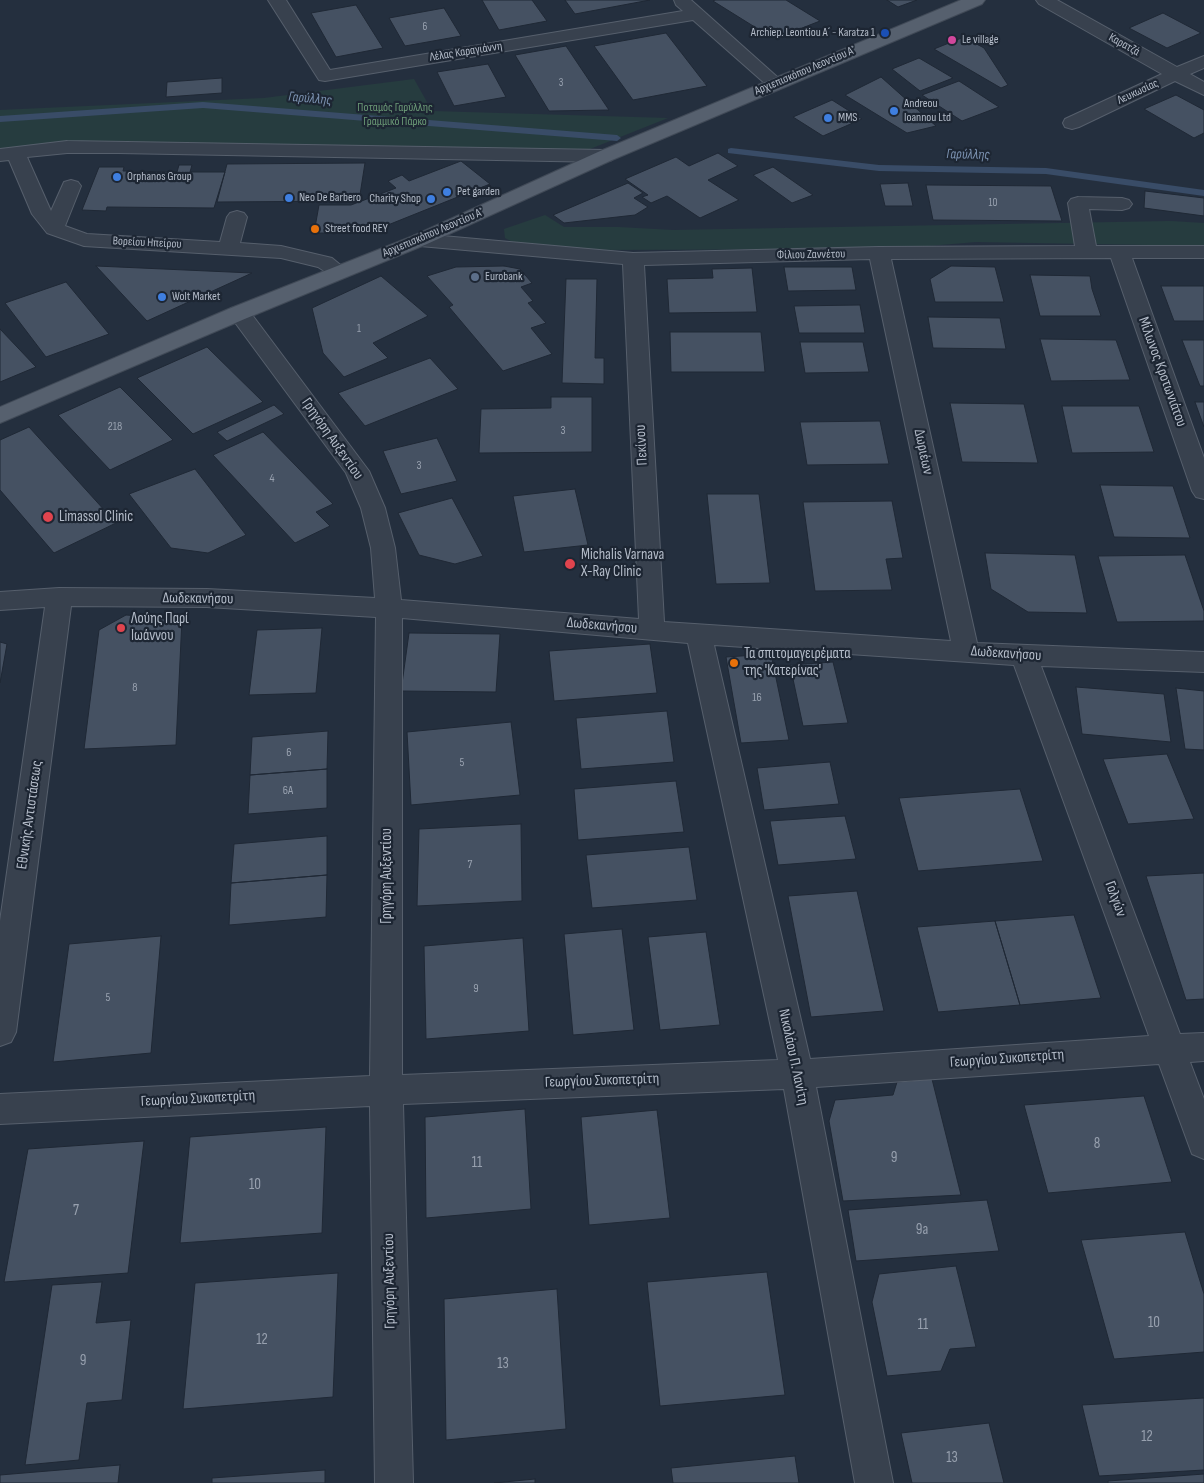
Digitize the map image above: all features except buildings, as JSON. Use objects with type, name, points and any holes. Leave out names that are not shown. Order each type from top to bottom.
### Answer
[{"type":"main road","name":"Αρχιεπισκόπου Λεοντίου Α΄","points":[[0,416],[239,313],[420,240],[605,156],[976,0]]},
{"type":"street","name":"Λέλας Καραγιάννη","points":[[277,0],[325,76],[695,14]]},
{"type":"street","points":[[681,0],[775,83]]},
{"type":"street","name":"Καρατζά","points":[[1045,0],[1204,90]]},
{"type":"street","name":"Λευκωσίας","points":[[1072,123],[1204,61]]},
{"type":"street","points":[[71,186],[54,229],[42,214],[8,154],[68,148],[119,147],[605,156]]},
{"type":"street","points":[[1086,252],[1078,203],[1122,204]]},
{"type":"street","points":[[229,248],[237,217]]},
{"type":"street","name":"Βορείου Ηπείρου","points":[[54,229],[84,240],[281,252],[325,262],[339,272]]},
{"type":"street","name":"Φίλιου Ζαννέτου","points":[[420,240],[633,259],[879,253],[1204,252]]},
{"type":"street","name":"Μίλωνος Κροτωνιάτου","points":[[1119,252],[1204,491]]},
{"type":"street","name":"Δωριέων","points":[[879,253],[966,652]]},
{"type":"street","name":"Πεκίνου","points":[[633,259],[652,631]]},
{"type":"street","name":"Γρηγόρη Αυξεντίου","points":[[239,313],[357,471],[373,508],[383,548],[389,608],[386,1090],[394,1483]]},
{"type":"street","name":"Δωδεκανήσου","points":[[0,601],[59,597],[207,598],[389,608],[652,631],[1024,656],[1204,662]]},
{"type":"street","name":"Εθνικής Αντιστάσεως","points":[[0,1032],[59,597]]},
{"type":"street","name":"Νικολάου Π. Λανίτη","points":[[699,634],[797,1074],[874,1483]]},
{"type":"street","name":"Γολγών","points":[[1024,656],[1204,1143]]},
{"type":"street","name":"Γεωργίου Συκοπετρίτη","points":[[0,1109],[386,1090],[797,1074],[1204,1047]]},
{"type":"green space","name":"Ποταμός Γαρύλλης Γραμμικό Πάρκο","points":[[414,79],[432,111],[668,118],[585,151],[0,152],[0,110],[264,98]]},
{"type":"green space","points":[[545,215],[564,227],[673,230],[1171,221],[1204,223],[1204,246],[976,242],[893,249],[581,250],[518,245],[505,238],[504,229]]},
{"type":"waterway","name":"Γαρύλλης","points":[[0,119],[203,105],[617,138]]},
{"type":"waterway","name":"Γαρύλλης","points":[[731,151],[879,168],[1046,171],[1204,193]]},
{"type":"place","name":"Archiep. Leontiou A´ - Karatza 1","points":[[885,33]]},
{"type":"place","name":"Le village","points":[[952,40]]},
{"type":"place","name":"Andreou Ioannou Ltd","points":[[894,111]]},
{"type":"place","name":"MMS","points":[[828,118]]},
{"type":"place","name":"Orphanos Group","points":[[117,177]]},
{"type":"place","name":"Pet garden","points":[[447,192]]},
{"type":"place","name":"Neo De Barbero","points":[[289,198]]},
{"type":"place","name":"Charity Shop","points":[[431,199]]},
{"type":"place","name":"Street food REY","points":[[315,229]]},
{"type":"place","name":"Eurobank","points":[[475,277]]},
{"type":"place","name":"Wolt Market","points":[[162,297]]},
{"type":"place","name":"Limassol Clinic","points":[[48,517]]},
{"type":"place","name":"Michalis Varnava X-Ray Clinic","points":[[570,564]]},
{"type":"place","name":"Λούης Παρί Ιωάννου","points":[[121,628]]},
{"type":"place","name":"Τα σπιτομαγειρέματα της 'Κατερίνας'","points":[[734,663]]}]
